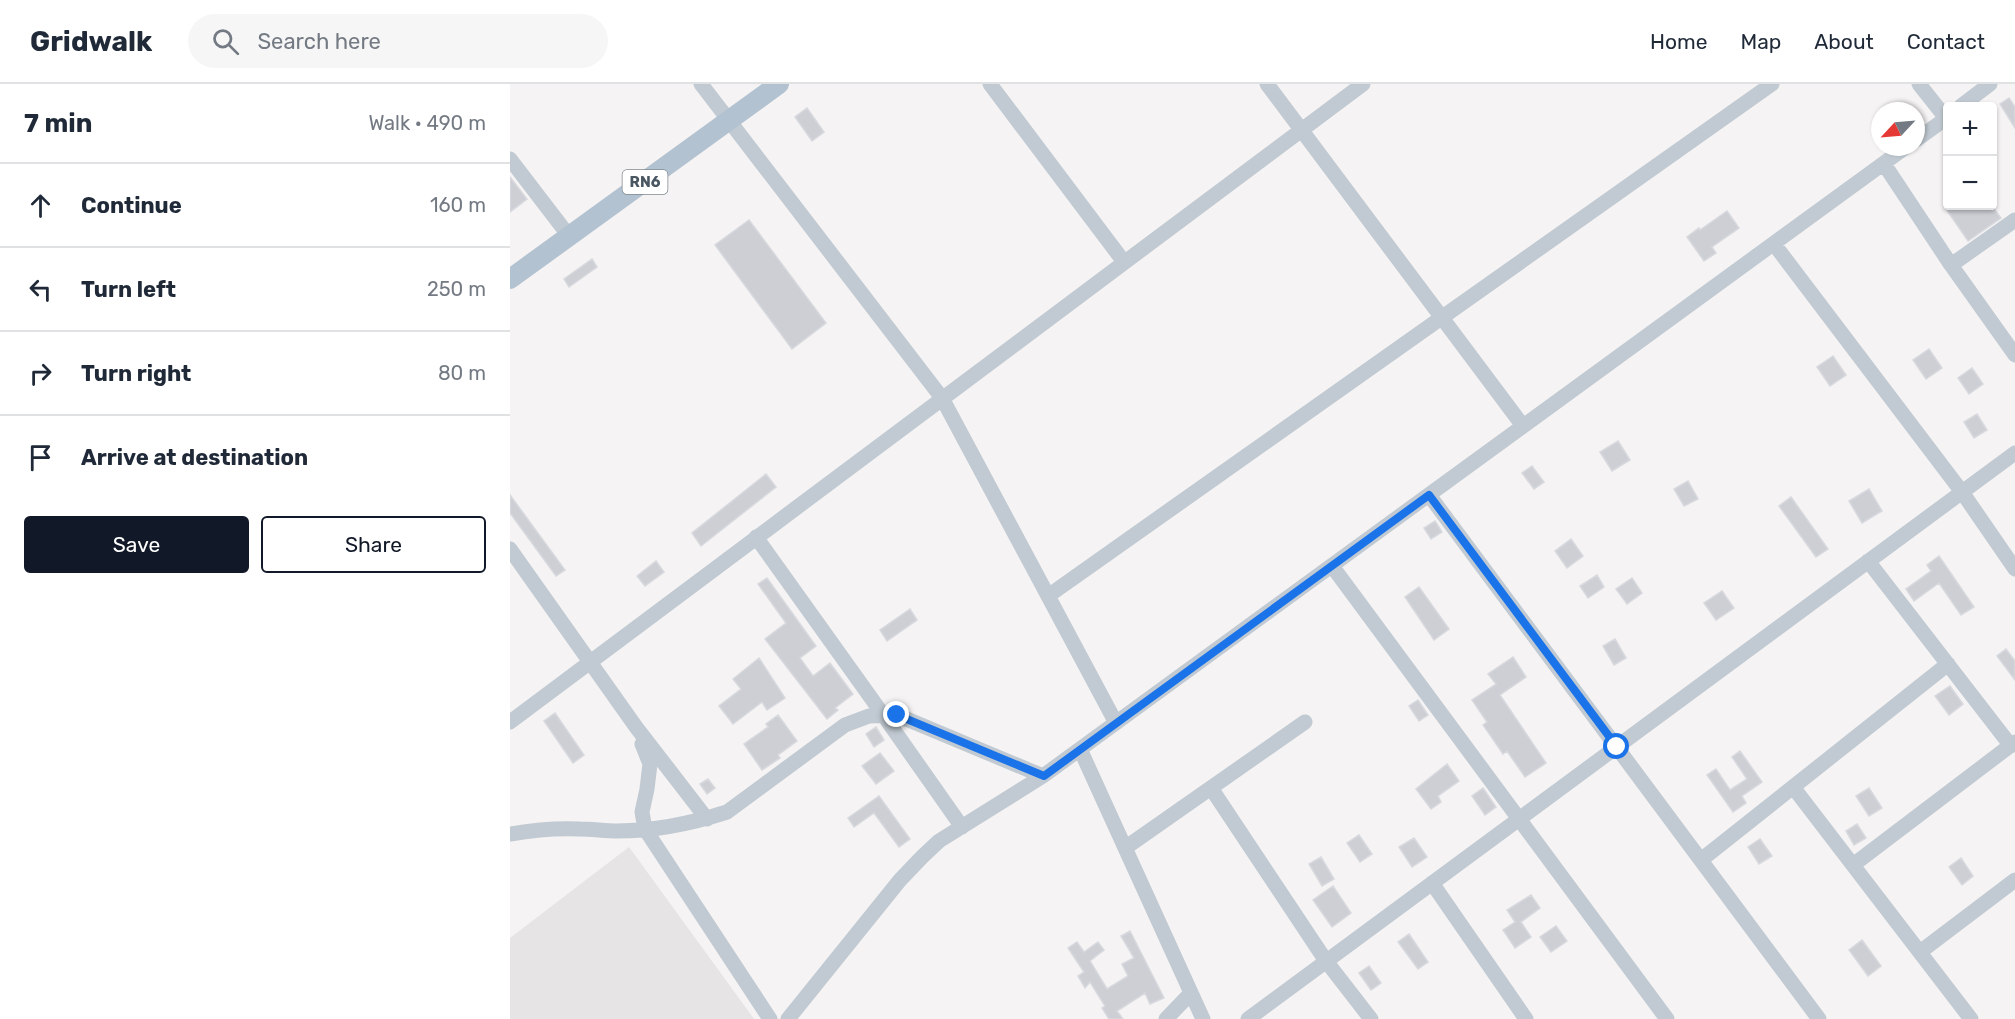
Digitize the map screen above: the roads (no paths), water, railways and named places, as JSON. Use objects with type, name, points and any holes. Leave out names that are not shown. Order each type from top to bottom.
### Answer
[{"type":"main road","name":"RN6","points":[[510,279],[779,84]]},
{"type":"street","points":[[701,84],[942,398],[1116,723]]},
{"type":"street","points":[[990,84],[1124,262]]},
{"type":"street","points":[[1267,84],[1523,426]]},
{"type":"street","points":[[510,722],[1363,84]]},
{"type":"street","points":[[1048,596],[1772,84]]},
{"type":"street","points":[[1919,84],[1943,112]]},
{"type":"street","points":[[1966,102],[1990,84]]},
{"type":"street","points":[[1925,133],[1943,120]]},
{"type":"street","points":[[788,1019],[900,880],[939,841],[1044,776],[1894,156]]},
{"type":"street","points":[[510,159],[569,236]]},
{"type":"street","points":[[1884,164],[1951,265],[2015,355]]},
{"type":"street","points":[[1951,265],[2015,220]]},
{"type":"street","points":[[1774,244],[1962,492],[2015,569]]},
{"type":"street","points":[[1248,1019],[2015,453]]},
{"type":"street","points":[[1429,495],[1819,1019]]},
{"type":"street","points":[[756,537],[962,827]]},
{"type":"street","points":[[510,549],[636,727],[707,819]]},
{"type":"street","points":[[1853,865],[2013,744],[1868,561]]},
{"type":"street","points":[[1332,566],[1667,1019]]},
{"type":"street","points":[[1701,860],[1948,664]]},
{"type":"street","points":[[510,834],[536,829],[617,831],[645,829],[707,819],[728,812],[845,725],[869,716],[897,715],[1044,776]]},
{"type":"street","points":[[1125,848],[1305,722]]},
{"type":"street","points":[[636,727],[650,764],[642,812],[645,829],[770,1019]]},
{"type":"street","points":[[1080,749],[1203,1019]]},
{"type":"street","points":[[1793,787],[1971,1019]]},
{"type":"street","points":[[1211,788],[1326,962],[1371,1019]]},
{"type":"street","points":[[1920,952],[2015,880]]},
{"type":"street","points":[[1432,883],[1526,1019]]},
{"type":"street","points":[[1166,1019],[1191,993]]}]
